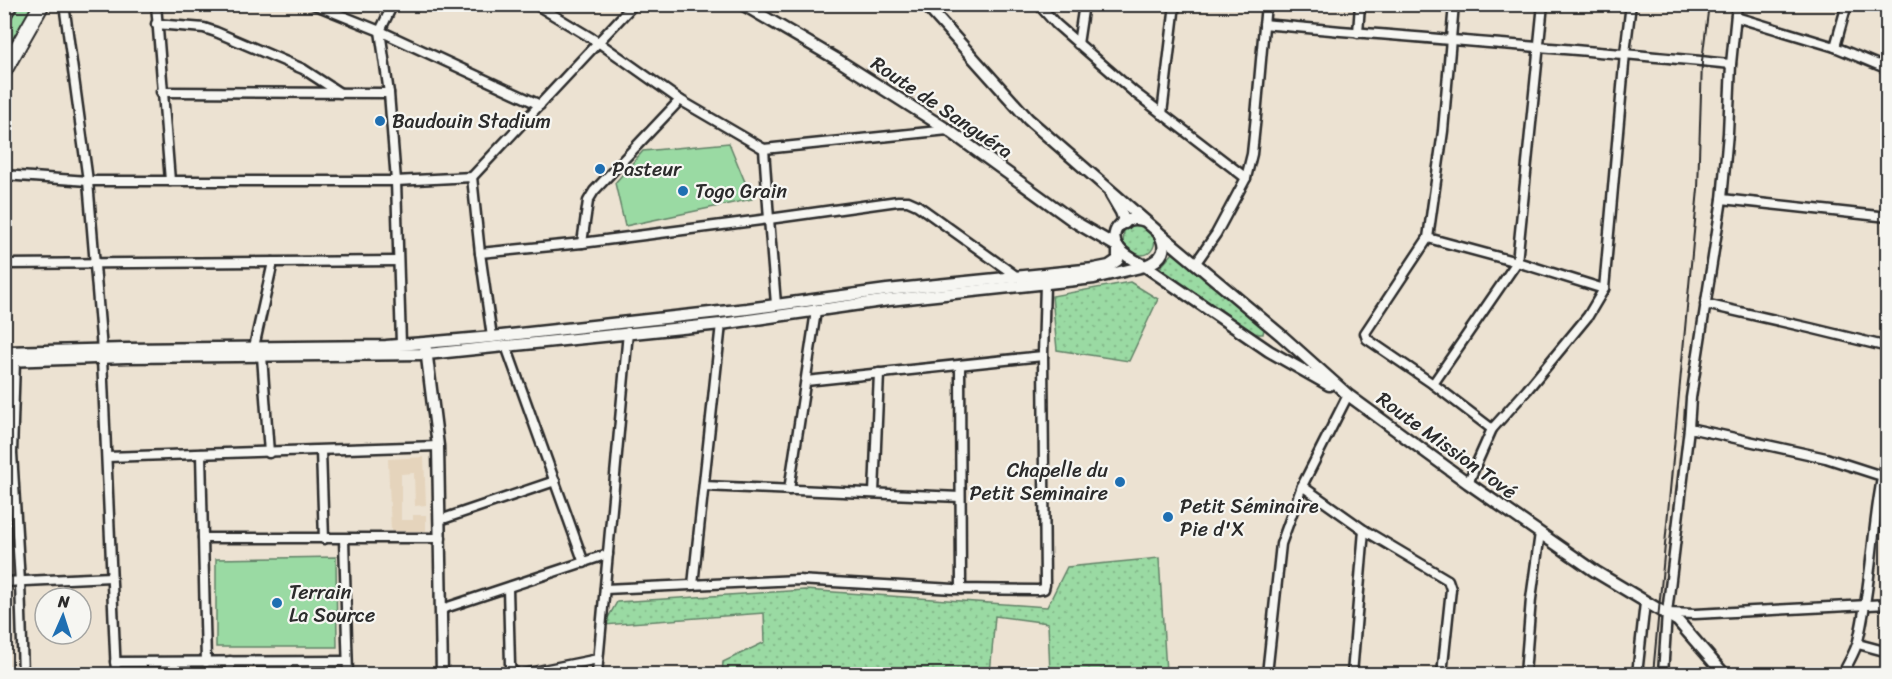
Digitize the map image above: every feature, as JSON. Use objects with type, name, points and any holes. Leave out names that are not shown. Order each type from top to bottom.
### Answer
[{"type":"main road","points":[[4,71],[42,4]]},
{"type":"street","points":[[64,4],[88,181],[102,354],[116,675]]},
{"type":"street","points":[[156,4],[161,92],[170,181]]},
{"type":"street","points":[[313,4],[380,31],[540,105]]},
{"type":"street","points":[[393,4],[380,31],[389,93],[396,181],[401,344]]},
{"type":"street","points":[[535,4],[598,42],[680,100],[764,149],[948,130]]},
{"type":"street","points":[[4,175],[88,181],[396,181],[472,177],[634,4]]},
{"type":"street","name":"Route de Sanguéra","points":[[742,4],[838,60],[948,130],[1075,222],[1118,247]]},
{"type":"street","points":[[23,675],[20,582],[8,453],[10,361],[254,347],[401,344],[426,348],[492,338],[628,327],[721,324],[889,300],[1094,278],[1145,266],[1160,259],[1163,242],[1158,232],[1028,119],[925,4]]},
{"type":"street","points":[[1038,4],[1078,44],[1162,114],[1246,178]]},
{"type":"street","points":[[1078,44],[1084,4]]},
{"type":"street","points":[[1162,114],[1175,4]]},
{"type":"street","points":[[1195,264],[1216,234],[1246,178],[1252,154],[1266,4]]},
{"type":"street","points":[[1358,33],[1360,4]]},
{"type":"street","points":[[1454,4],[1443,131],[1428,238],[1365,333],[1367,339],[1433,384],[1492,429]]},
{"type":"street","points":[[1433,384],[1518,262],[1543,4]]},
{"type":"street","points":[[1468,483],[1492,429],[1588,316],[1604,290],[1631,4]]},
{"type":"street","points":[[1663,675],[1667,613],[1692,387],[1722,199],[1737,4]]},
{"type":"street","points":[[1835,47],[1847,4]]},
{"type":"street","points":[[1736,17],[1835,47],[1887,69]]},
{"type":"street","points":[[156,24],[204,28],[216,32],[303,69],[340,93]]},
{"type":"street","points":[[1264,24],[1540,48],[1625,53],[1731,64]]},
{"type":"street","points":[[161,92],[389,93]]},
{"type":"street","points":[[582,243],[588,201],[594,191],[680,100]]},
{"type":"street","points":[[764,149],[778,316]]},
{"type":"street","points":[[472,177],[492,338]]},
{"type":"street","points":[[1075,222],[1114,237],[1119,227],[1125,223],[1104,184]]},
{"type":"street","points":[[1722,199],[1887,217]]},
{"type":"street","points":[[480,253],[582,243],[908,201],[917,205],[1016,276]]},
{"type":"street","points":[[4,352],[262,356],[506,346],[776,304],[1109,266],[1118,260],[1115,238],[1119,227],[1134,218],[1145,221]]},
{"type":"street","name":"Route Mission Tové","points":[[1158,232],[1281,335],[1348,396],[1596,572],[1645,603],[1667,613],[1688,631],[1724,675]]},
{"type":"street","points":[[1428,238],[1518,262],[1604,290]]},
{"type":"street","points":[[1118,247],[1124,254],[1269,351],[1348,396],[1302,486],[1281,544],[1267,675]]},
{"type":"street","points":[[4,264],[398,261]]},
{"type":"street","points":[[254,347],[273,262]]},
{"type":"street","points":[[605,589],[798,580],[961,590],[1044,589],[1042,356],[1045,283]]},
{"type":"street","points":[[1705,304],[1887,347]]},
{"type":"street","points":[[789,490],[816,311]]},
{"type":"street","points":[[693,585],[721,324]]},
{"type":"street","points":[[597,675],[628,327]]},
{"type":"street","points":[[1269,351],[1281,335]]},
{"type":"street","points":[[506,346],[584,563]]},
{"type":"street","points":[[426,348],[438,446],[442,675]]},
{"type":"street","points":[[262,356],[269,453]]},
{"type":"street","points":[[806,381],[1042,356]]},
{"type":"street","points":[[960,366],[961,590]]},
{"type":"street","points":[[874,493],[879,373]]},
{"type":"street","points":[[1689,428],[1826,458],[1884,477]]},
{"type":"street","points":[[107,457],[438,446]]},
{"type":"street","points":[[321,451],[324,539]]},
{"type":"street","points":[[1843,675],[1858,644],[1887,451]]},
{"type":"street","points":[[201,454],[206,662]]},
{"type":"street","points":[[440,520],[555,481]]},
{"type":"street","points":[[705,486],[960,497]]},
{"type":"street","points":[[1302,486],[1364,530],[1448,580],[1451,589],[1442,675]]},
{"type":"street","points":[[1352,675],[1364,530]]},
{"type":"street","points":[[1525,675],[1531,599],[1540,533]]},
{"type":"street","points":[[203,538],[441,537]]},
{"type":"street","points":[[344,538],[348,675]]},
{"type":"street","points":[[442,609],[608,554]]},
{"type":"street","points":[[4,582],[111,577]]},
{"type":"street","points":[[508,588],[510,665],[511,670],[517,675]]},
{"type":"street","points":[[1637,675],[1645,603]]},
{"type":"street","points":[[1667,613],[1695,614],[1887,604]]},
{"type":"street","points":[[1858,644],[1887,652]]},
{"type":"street","points":[[523,675],[598,659]]},
{"type":"street","points":[[230,661],[230,675]]},
{"type":"street","points":[[115,662],[347,661]]},
{"type":"shaded area","points":[[424,457],[426,505],[415,506],[414,473],[401,474],[401,520],[413,520],[413,515],[426,515],[426,531],[391,531],[388,459]]},
{"type":"green space","points":[[16,5],[35,5],[5,59],[5,26]]},
{"type":"green space","name":"Togo Grain","points":[[729,143],[752,199],[625,226],[615,183],[643,151]]},
{"type":"green space","points":[[1134,225],[1146,228],[1152,234],[1155,241],[1148,253],[1141,255],[1133,252],[1123,243],[1124,231]]},
{"type":"green space","points":[[1173,253],[1263,326],[1263,334],[1256,334],[1159,269]]},
{"type":"green space","points":[[1130,282],[1158,299],[1129,361],[1057,350],[1052,296]]},
{"type":"green space","name":"Terrain La Source","points":[[336,557],[337,647],[216,647],[216,559]]},
{"type":"green space","points":[[1159,558],[1166,672],[1050,673],[1048,623],[995,616],[990,674],[722,674],[723,662],[765,642],[764,613],[604,625],[617,602],[805,590],[1047,607],[1067,567]]},
{"type":"railway","points":[[1653,674],[1698,189],[1702,61],[1709,4]]},
{"type":"place","name":"Baudouin Stadium","points":[[380,121]]},
{"type":"place","name":"Pasteur","points":[[600,169]]},
{"type":"place","name":"Togo Grain","points":[[683,191]]},
{"type":"place","name":"Chapelle du Petit Seminaire","points":[[1120,482]]},
{"type":"place","name":"Petit Séminaire Pie d'X","points":[[1168,517]]},
{"type":"place","name":"Terrain La Source","points":[[277,603]]}]
